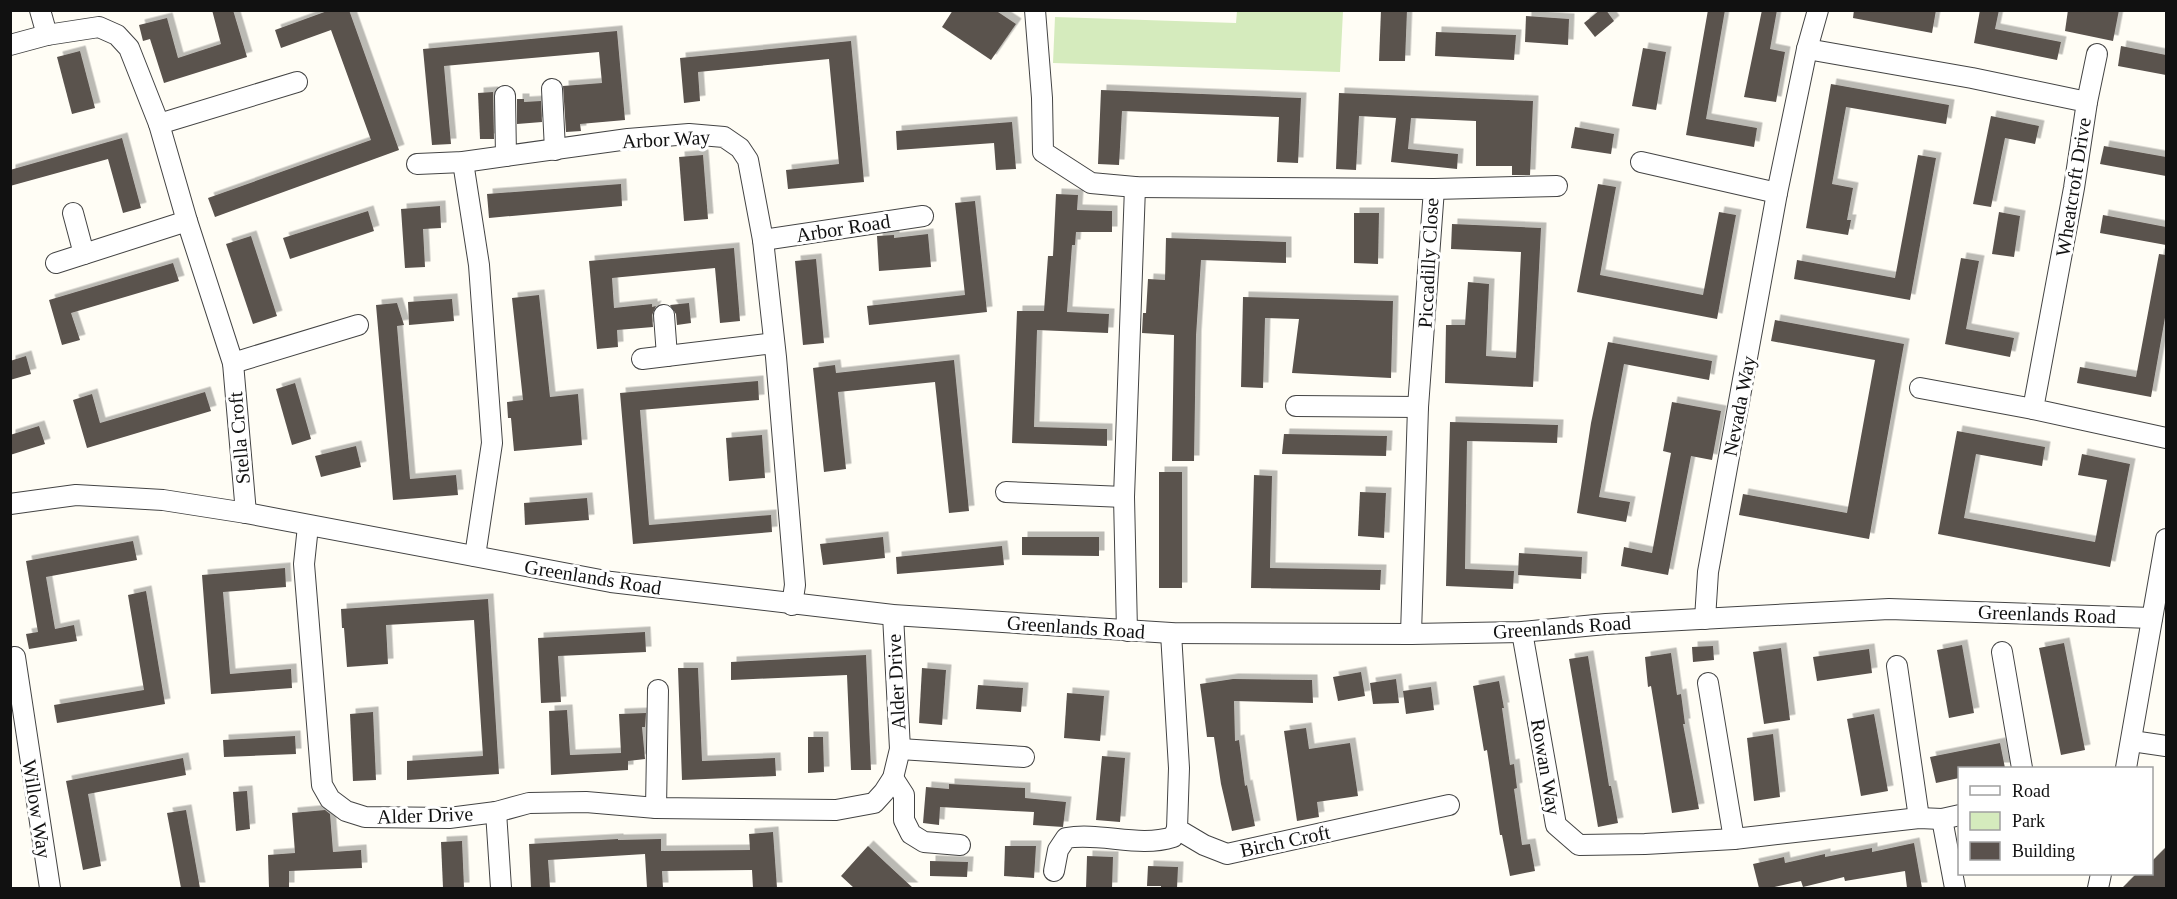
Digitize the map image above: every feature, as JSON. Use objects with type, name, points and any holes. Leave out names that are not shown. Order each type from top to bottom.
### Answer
[{"type":"street","points":[[40,10],[47,34]]},
{"type":"street","name":"Piccadilly Close","points":[[1035,10],[1042,98],[1043,152],[1091,183],[1135,187],[1434,189],[1418,407],[1411,634]]},
{"type":"street","name":"Nevada Way","points":[[1704,619],[1708,572],[1777,193],[1807,49],[1818,10]]},
{"type":"street","name":"Stella Croft","points":[[10,45],[47,34],[99,27],[117,35],[129,48],[159,124],[187,221],[233,363],[246,513]]},
{"type":"street","name":"Wheatcroft Drive","points":[[1807,49],[1972,78],[2087,102],[2074,188],[2033,409]]},
{"type":"street","points":[[2087,102],[2097,54]]},
{"type":"street","points":[[159,124],[297,82]]},
{"type":"street","points":[[552,89],[555,150]]},
{"type":"street","points":[[505,96],[506,156]]},
{"type":"street","name":"Arbor Way","points":[[417,164],[463,162],[689,134],[724,137],[740,148],[748,160],[763,240],[795,585],[792,605]]},
{"type":"street","points":[[463,162],[479,266],[492,443],[475,556]]},
{"type":"street","points":[[1641,162],[1777,193]]},
{"type":"street","points":[[1434,189],[1557,186]]},
{"type":"street","points":[[1127,631],[1124,497],[1135,187]]},
{"type":"street","points":[[73,213],[84,254]]},
{"type":"street","name":"Arbor Road","points":[[763,240],[923,216]]},
{"type":"street","points":[[56,263],[187,221]]},
{"type":"street","points":[[664,315],[667,356]]},
{"type":"street","name":"Stella Croft","points":[[233,363],[358,325]]},
{"type":"street","points":[[642,359],[774,343]]},
{"type":"street","points":[[1920,388],[2033,409],[2166,438]]},
{"type":"street","points":[[1296,406],[1418,407]]},
{"type":"street","points":[[1006,492],[1124,497]]},
{"type":"street","name":"Greenlands Road","points":[[10,504],[76,495],[163,500],[246,513],[611,582],[792,605],[893,615],[1127,631],[1411,634],[1522,632],[1606,624],[1889,609],[2152,618]]},
{"type":"street","name":"Alder Drive","points":[[308,526],[304,564],[322,785],[330,799],[346,811],[365,817],[449,818],[496,812],[529,803],[586,802],[656,808],[836,810],[874,803],[893,778],[900,749],[893,615]]},
{"type":"street","points":[[2126,767],[2166,539]]},
{"type":"street","name":"Rowan Way","points":[[1522,632],[1556,825],[1579,845],[1645,844],[1734,838],[1919,818],[1951,817],[1955,888]]},
{"type":"street","points":[[1054,872],[1058,850],[1066,838],[1081,836],[1163,840],[1173,837],[1177,829],[1179,768],[1171,633]]},
{"type":"street","points":[[2002,652],[2022,767]]},
{"type":"street","name":"Willow Way","points":[[15,657],[50,888]]},
{"type":"street","points":[[1897,666],[1919,818]]},
{"type":"street","points":[[1708,683],[1734,838]]},
{"type":"street","points":[[656,808],[658,690]]},
{"type":"street","points":[[2132,741],[2166,746]]},
{"type":"street","name":"Alder Drive","points":[[900,749],[1024,757]]},
{"type":"street","points":[[893,778],[904,795],[904,820],[911,834],[924,842],[960,845]]},
{"type":"street","name":"Birch Croft","points":[[1177,829],[1204,845],[1227,854],[1449,805]]},
{"type":"street","points":[[496,812],[501,888]]},
{"type":"green space","points":[[1237,11],[1343,11],[1340,72],[1053,63],[1055,17],[1236,23]]},
{"type":"building","points":[[212,10],[233,10],[247,57],[164,83],[150,39],[143,41],[139,25],[167,18],[178,58],[221,44]]},
{"type":"building","points":[[330,10],[349,10],[399,150],[215,217],[208,198],[371,140],[331,30],[281,48],[275,30]]},
{"type":"building","points":[[953,10],[995,10],[1016,24],[991,60],[942,27]]},
{"type":"building","points":[[1381,10],[1407,10],[1405,61],[1379,61]]},
{"type":"building","points":[[1600,10],[1606,10],[1614,21],[1595,37],[1584,23]]},
{"type":"building","points":[[1708,10],[1725,10],[1706,119],[1757,128],[1754,147],[1686,135]]},
{"type":"building","points":[[1762,10],[1777,10],[1770,49],[1785,52],[1776,102],[1744,97]]},
{"type":"building","points":[[1854,10],[1936,10],[1932,33],[1853,18]]},
{"type":"building","points":[[1980,10],[1999,10],[1995,29],[2061,42],[2057,60],[1974,43]]},
{"type":"building","points":[[2068,10],[2119,10],[2113,41],[2065,31]]},
{"type":"building","points":[[1526,16],[1569,19],[1568,45],[1525,42]]},
{"type":"building","points":[[617,31],[625,120],[580,124],[581,131],[566,132],[563,86],[602,83],[599,52],[444,66],[451,144],[432,145],[423,49]]},
{"type":"building","points":[[1436,32],[1516,35],[1514,60],[1435,56]]},
{"type":"building","points":[[851,41],[864,182],[788,189],[786,170],[839,164],[829,59],[698,72],[700,101],[684,103],[680,58]]},
{"type":"building","points":[[2121,46],[2166,55],[2166,75],[2118,66]]},
{"type":"building","points":[[1643,48],[1666,52],[1656,110],[1632,106]]},
{"type":"building","points":[[80,51],[95,108],[72,114],[57,57]]},
{"type":"building","points":[[1831,84],[1949,105],[1946,124],[1846,107],[1832,184],[1853,188],[1847,220],[1851,220],[1848,235],[1806,228]]},
{"type":"building","points":[[1101,90],[1301,98],[1298,163],[1277,162],[1279,117],[1122,111],[1119,165],[1098,164]]},
{"type":"building","points":[[493,92],[494,139],[480,139],[478,93]]},
{"type":"building","points":[[1339,93],[1533,101],[1530,175],[1512,175],[1512,166],[1476,166],[1476,121],[1411,118],[1408,149],[1458,154],[1457,169],[1391,162],[1396,118],[1359,116],[1356,170],[1336,169]]},
{"type":"building","points":[[517,99],[524,99],[524,102],[541,101],[542,122],[517,124]]},
{"type":"building","points":[[1991,116],[2039,126],[2035,144],[2005,138],[1991,207],[1973,204]]},
{"type":"building","points":[[1012,122],[1016,169],[996,170],[994,143],[897,150],[896,131]]},
{"type":"building","points":[[1575,127],[1614,134],[1611,154],[1571,148]]},
{"type":"building","points":[[122,138],[141,208],[123,213],[108,159],[10,186],[10,170]]},
{"type":"building","points":[[2104,146],[2166,157],[2166,176],[2100,164]]},
{"type":"building","points":[[703,155],[708,219],[684,221],[679,157]]},
{"type":"building","points":[[1918,155],[1936,158],[1910,300],[1794,279],[1797,260],[1895,278]]},
{"type":"building","points":[[621,184],[622,206],[489,218],[487,194]]},
{"type":"building","points":[[1598,184],[1616,187],[1600,275],[1703,295],[1719,212],[1736,215],[1717,319],[1577,292]]},
{"type":"building","points":[[1056,194],[1078,195],[1077,210],[1112,211],[1112,232],[1076,232],[1075,245],[1072,245],[1067,312],[1109,314],[1108,333],[1037,330],[1034,427],[1107,429],[1107,446],[1012,443],[1017,311],[1044,311],[1048,256],[1053,256]]},
{"type":"building","points":[[975,201],[987,312],[869,325],[867,306],[965,295],[955,203]]},
{"type":"building","points":[[440,206],[441,228],[423,229],[425,267],[405,268],[401,209]]},
{"type":"building","points":[[368,211],[374,231],[290,259],[283,238]]},
{"type":"building","points":[[1999,212],[2020,216],[2014,257],[1992,254]]},
{"type":"building","points":[[1354,213],[1379,213],[1378,264],[1354,263]]},
{"type":"building","points":[[2103,215],[2166,227],[2166,245],[2100,233]]},
{"type":"building","points":[[1452,224],[1541,228],[1533,387],[1445,383],[1446,325],[1465,325],[1468,282],[1489,284],[1486,356],[1516,358],[1521,252],[1451,249]]},
{"type":"building","points":[[928,234],[931,267],[879,271],[877,236],[894,235],[894,238]]},
{"type":"building","points":[[251,236],[277,316],[253,324],[226,244]]},
{"type":"building","points":[[1166,238],[1286,242],[1286,263],[1201,260],[1196,336],[1194,461],[1172,461],[1174,335],[1142,333],[1148,279],[1165,280]]},
{"type":"building","points":[[734,248],[740,321],[720,323],[715,268],[612,278],[614,308],[652,304],[652,307],[656,306],[652,315],[653,327],[617,330],[618,347],[597,349],[589,261]]},
{"type":"building","points":[[2159,254],[2166,255],[2166,312],[2151,397],[2077,383],[2080,367],[2136,377]]},
{"type":"building","points":[[1961,258],[1979,261],[1966,329],[2014,338],[2010,357],[1945,344]]},
{"type":"building","points":[[816,259],[824,343],[803,345],[795,261]]},
{"type":"building","points":[[173,263],[179,281],[71,313],[80,340],[62,345],[49,300]]},
{"type":"building","points":[[539,295],[550,397],[578,394],[582,445],[514,451],[507,402],[523,400],[512,298]]},
{"type":"building","points":[[1243,297],[1393,301],[1391,378],[1292,373],[1299,319],[1265,318],[1263,388],[1241,387]]},
{"type":"building","points":[[452,299],[454,321],[409,325],[408,302]]},
{"type":"building","points":[[397,303],[404,325],[397,326],[410,479],[456,475],[458,495],[393,500],[376,305]]},
{"type":"building","points":[[689,303],[691,323],[677,325],[676,314],[670,305]]},
{"type":"building","points":[[1775,320],[1904,344],[1869,539],[1739,515],[1743,494],[1847,513],[1875,360],[1771,341]]},
{"type":"building","points":[[1608,342],[1712,361],[1709,380],[1624,364],[1599,497],[1630,502],[1626,522],[1577,513],[1591,423]]},
{"type":"building","points":[[26,356],[31,374],[10,380],[10,361]]},
{"type":"building","points":[[954,360],[969,511],[949,513],[935,382],[838,392],[846,469],[824,472],[813,368],[835,365],[836,373]]},
{"type":"building","points":[[758,381],[759,400],[640,410],[649,525],[771,515],[772,532],[633,544],[620,393]]},
{"type":"building","points":[[295,383],[311,439],[292,445],[276,389]]},
{"type":"building","points":[[205,392],[211,411],[87,448],[73,400],[92,394],[100,423]]},
{"type":"building","points":[[1672,402],[1721,411],[1712,460],[1691,456],[1668,575],[1621,566],[1624,547],[1652,553],[1671,453],[1663,451]]},
{"type":"building","points":[[1450,422],[1558,425],[1557,443],[1467,441],[1465,569],[1514,571],[1513,589],[1446,586]]},
{"type":"building","points":[[39,426],[45,444],[10,455],[10,435]]},
{"type":"building","points":[[1957,431],[2045,447],[2042,466],[1976,454],[1964,518],[2095,542],[2107,480],[2078,475],[2082,454],[2130,464],[2110,567],[1938,534]]},
{"type":"building","points":[[1284,434],[1387,436],[1386,456],[1282,454]]},
{"type":"building","points":[[762,435],[765,478],[729,481],[726,438]]},
{"type":"building","points":[[356,446],[361,467],[321,477],[315,456]]},
{"type":"building","points":[[1159,472],[1182,472],[1182,588],[1159,588]]},
{"type":"building","points":[[1254,475],[1272,476],[1270,568],[1381,570],[1380,590],[1251,588]]},
{"type":"building","points":[[1360,492],[1386,493],[1384,538],[1358,536]]},
{"type":"building","points":[[587,498],[589,520],[525,525],[524,503]]},
{"type":"building","points":[[883,537],[885,558],[823,565],[820,544]]},
{"type":"building","points":[[1022,537],[1099,537],[1099,556],[1022,555]]},
{"type":"building","points":[[133,541],[137,560],[46,577],[55,629],[74,625],[77,641],[29,649],[26,634],[38,632],[26,561]]},
{"type":"building","points":[[1002,546],[1004,565],[897,574],[896,557]]},
{"type":"building","points":[[1519,553],[1582,557],[1581,579],[1518,575]]},
{"type":"building","points":[[285,568],[286,587],[223,592],[230,674],[291,669],[292,688],[211,694],[202,575]]},
{"type":"building","points":[[146,591],[165,704],[57,723],[54,705],[144,690],[128,595]]},
{"type":"building","points":[[488,599],[499,774],[407,780],[407,761],[483,756],[474,620],[386,625],[388,664],[347,667],[341,609]]},
{"type":"building","points":[[645,632],[646,652],[558,656],[561,702],[541,703],[538,638]]},
{"type":"building","points":[[2064,643],[2085,750],[2061,755],[2039,648]]},
{"type":"building","points":[[1962,645],[1974,713],[1949,718],[1937,650]]},
{"type":"building","points":[[1713,646],[1714,660],[1693,662],[1692,647]]},
{"type":"building","points":[[1781,648],[1790,720],[1764,724],[1753,652]]},
{"type":"building","points":[[1869,649],[1872,673],[1817,681],[1813,657]]},
{"type":"building","points":[[1671,653],[1677,695],[1681,694],[1685,724],[1683,724],[1699,809],[1672,813],[1651,686],[1648,687],[1645,657]]},
{"type":"building","points":[[866,655],[871,770],[851,770],[847,675],[731,680],[731,662]]},
{"type":"building","points":[[1588,656],[1609,786],[1611,786],[1618,823],[1598,827],[1569,659]]},
{"type":"building","points":[[678,668],[698,668],[702,761],[775,758],[776,776],[682,780]]},
{"type":"building","points":[[922,668],[946,670],[942,725],[919,723]]},
{"type":"building","points":[[1361,672],[1365,696],[1338,701],[1333,677]]},
{"type":"building","points":[[1233,679],[1312,680],[1313,703],[1234,701],[1235,741],[1239,740],[1245,786],[1247,785],[1255,826],[1232,831],[1221,784],[1214,737],[1207,737],[1200,684]]},
{"type":"building","points":[[1396,679],[1399,703],[1373,704],[1370,683]]},
{"type":"building","points":[[1499,681],[1510,765],[1514,764],[1517,788],[1514,789],[1522,845],[1530,844],[1535,871],[1510,876],[1502,835],[1500,835],[1487,750],[1484,751],[1473,686]]},
{"type":"building","points":[[978,685],[1023,688],[1021,712],[976,709]]},
{"type":"building","points":[[1431,687],[1434,710],[1406,714],[1403,691]]},
{"type":"building","points":[[1067,693],[1104,696],[1100,741],[1064,738]]},
{"type":"building","points":[[567,710],[570,755],[621,753],[619,714],[646,713],[645,727],[642,727],[645,759],[628,761],[628,770],[551,775],[549,711]]},
{"type":"building","points":[[373,712],[376,780],[353,781],[350,714]]},
{"type":"building","points":[[1874,714],[1888,791],[1861,796],[1847,719]]},
{"type":"building","points":[[1306,728],[1309,749],[1350,743],[1358,796],[1317,802],[1319,817],[1297,821],[1284,731]]},
{"type":"building","points":[[1773,734],[1780,797],[1754,801],[1747,738]]},
{"type":"building","points":[[295,736],[296,754],[224,757],[223,740]]},
{"type":"building","points":[[808,737],[823,737],[824,772],[808,773]]},
{"type":"building","points":[[2000,743],[2005,767],[1958,767],[1958,778],[1936,783],[1930,757]]},
{"type":"building","points":[[1102,756],[1125,758],[1120,822],[1096,820]]},
{"type":"building","points":[[183,758],[186,775],[88,794],[101,866],[83,870],[66,781]]},
{"type":"building","points":[[949,784],[1025,788],[1025,798],[1066,802],[1063,827],[1033,825],[1034,812],[940,807],[939,825],[923,823],[926,787],[949,789]]},
{"type":"building","points":[[247,791],[250,829],[236,831],[233,792]]},
{"type":"building","points":[[186,810],[200,888],[181,888],[167,813]]},
{"type":"building","points":[[325,810],[330,814],[333,852],[361,850],[362,868],[289,871],[289,888],[269,888],[268,855],[295,853],[292,813]]},
{"type":"building","points":[[773,832],[777,888],[753,888],[752,870],[662,871],[663,888],[647,888],[645,854],[548,860],[550,888],[531,888],[529,844],[661,839],[661,851],[750,850],[749,834]]},
{"type":"building","points":[[462,841],[464,888],[443,888],[441,842]]},
{"type":"building","points":[[1914,843],[1922,888],[1907,888],[1905,871],[1845,881],[1844,877],[1803,887],[1801,881],[1770,888],[1759,888],[1753,864],[1784,857],[1785,863],[1825,854],[1825,857],[1872,848],[1872,852]]},
{"type":"building","points":[[868,846],[913,888],[854,888],[841,876]]},
{"type":"building","points":[[1005,846],[1036,846],[1034,878],[1004,876]]},
{"type":"building","points":[[2166,847],[2166,888],[2122,888],[2135,875],[2153,875],[2153,860]]},
{"type":"building","points":[[1087,856],[1113,857],[1112,888],[1086,888]]},
{"type":"building","points":[[930,861],[968,862],[967,877],[930,876]]},
{"type":"building","points":[[1148,866],[1178,867],[1177,888],[1147,886]]}]
